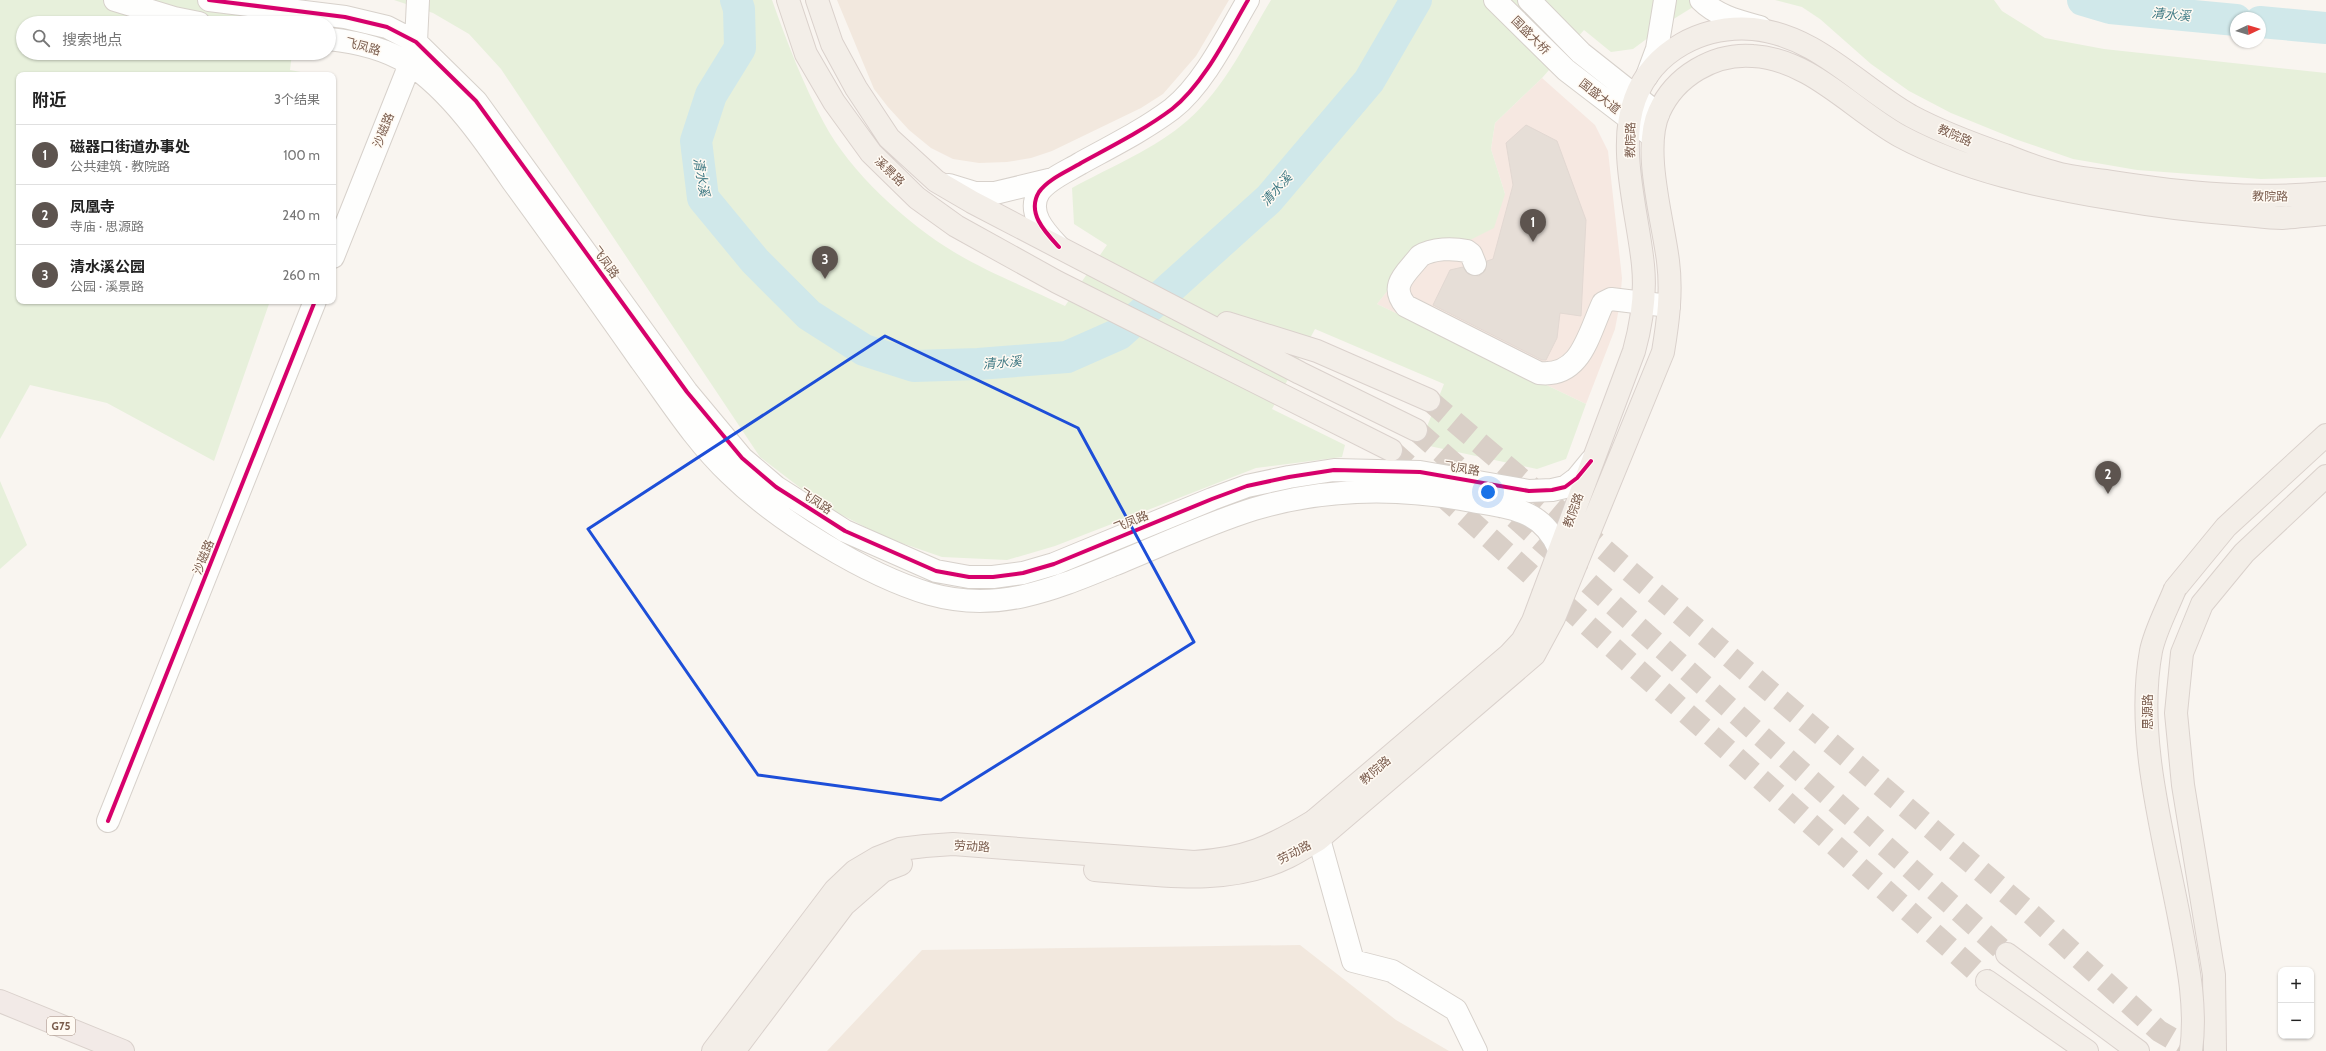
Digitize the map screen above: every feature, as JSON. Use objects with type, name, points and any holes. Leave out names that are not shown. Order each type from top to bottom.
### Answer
[{"type":"highway","name":"G75","points":[[0,1002],[123,1051]]},
{"type":"main road","name":"溪景路","points":[[788,0],[806,54],[834,102],[871,153],[917,198],[956,226],[1056,282],[1288,400],[1391,450]]},
{"type":"main road","name":"溪景路","points":[[817,0],[832,44],[864,101],[889,138],[936,181],[972,202],[1174,306]]},
{"type":"main road","name":"教院路","points":[[1317,830],[1509,655],[1522,641],[1533,621],[1591,461],[1634,351],[1641,324],[1644,303],[1643,267],[1628,155],[1629,118],[1635,97],[1646,77],[1660,61],[1691,39],[1708,31],[1728,29],[1752,29],[1778,33],[1802,42],[1910,115],[1960,139],[2054,173],[2170,191],[2284,198],[2326,193]]},
{"type":"main road","name":"教院路","points":[[1317,830],[1534,655],[1554,618],[1662,352],[1669,306],[1668,262],[1654,164],[1652,136],[1658,114],[1665,100],[1688,75],[1719,59],[1754,56],[1773,59],[1810,75],[1900,136],[1950,159],[2052,189],[2168,209],[2281,218],[2326,214]]},
{"type":"main road","points":[[1174,306],[1317,351],[1429,400]]},
{"type":"main road","points":[[1174,306],[1300,373],[1416,430]]},
{"type":"main road","name":"思源路","points":[[2191,1051],[2193,1038],[2190,976],[2152,775],[2145,712],[2151,650],[2175,589],[2226,528],[2326,435]]},
{"type":"main road","points":[[2215,1051],[2214,975],[2183,785],[2176,713],[2182,653],[2202,604],[2244,553],[2326,476]]},
{"type":"main road","name":"劳动路","points":[[712,1051],[835,890],[855,871],[877,858],[894,851],[953,844],[1194,862],[1224,860],[1253,852],[1283,840],[1317,830]]},
{"type":"main road","name":"劳动路","points":[[734,1051],[844,905],[883,871],[903,863],[951,858],[1192,878],[1225,876],[1255,869],[1287,858],[1317,830]]},
{"type":"main road","points":[[2007,954],[2138,1051]]},
{"type":"main road","points":[[1986,981],[2087,1051]]},
{"type":"street","points":[[115,0],[167,16]]},
{"type":"street","name":"飞凤路","points":[[209,0],[345,17],[387,28],[416,42],[476,101],[495,125],[687,392],[742,458],[776,487],[845,531],[936,571],[969,577],[993,577],[1023,573],[1054,564],[1247,486],[1289,477],[1334,470],[1420,472],[1529,490],[1552,490],[1565,487],[1577,478],[1591,461]]},
{"type":"street","name":"沙磁路","points":[[336,249],[410,64],[416,42],[418,0]]},
{"type":"street","points":[[1068,252],[1043,230],[1036,215],[1035,202],[1039,192],[1054,178],[1152,123],[1174,108],[1194,86],[1248,0]]},
{"type":"street","name":"国盛大桥","points":[[1495,0],[1566,70]]},
{"type":"street","name":"国盛大桥","points":[[1529,0],[1581,53]]},
{"type":"street","points":[[1646,77],[1657,49],[1665,0]]},
{"type":"street","points":[[1701,0],[1710,9],[1722,16],[1778,33]]},
{"type":"street","name":"飞凤路","points":[[336,40],[378,48],[410,64],[442,93],[471,124],[671,403],[728,473],[790,522],[868,568],[904,584],[932,594],[965,600],[995,601],[1026,598],[1059,588],[1221,521],[1256,509],[1295,499],[1376,491],[1450,496],[1518,510],[1537,519],[1551,531],[1559,549]]},
{"type":"street","name":"国盛大道","points":[[1581,53],[1658,114]]},
{"type":"street","name":"国盛大道","points":[[1566,70],[1652,136]]},
{"type":"street","points":[[936,181],[975,193],[995,193],[1054,178]]},
{"type":"street","points":[[1475,264],[1471,254],[1467,251],[1431,251],[1420,256],[1398,284],[1398,296],[1406,306],[1482,339],[1539,372],[1556,373],[1570,367],[1576,362],[1603,304],[1607,300],[1669,306]]},
{"type":"street","name":"沙磁路","points":[[108,821],[315,304]]},
{"type":"street","points":[[1317,830],[1353,961],[1392,971],[1456,1010],[1476,1051]]},
{"type":"highlighted area","points":[[885,336],[1078,428],[1194,642],[941,800],[758,775],[588,529]]},
{"type":"shaded area","points":[[837,0],[1229,0],[1196,56],[1163,94],[1141,108],[1052,151],[1031,158],[1007,162],[979,163],[953,159],[931,148],[909,130],[888,107],[874,89]]},
{"type":"shaded area","points":[[1542,78],[1595,125],[1608,151],[1622,278],[1620,303],[1615,329],[1586,404],[1377,304],[1425,243],[1505,194],[1491,149],[1495,123]]},
{"type":"shaded area","points":[[1300,945],[1396,1020],[1449,1051],[827,1051],[922,950]]},
{"type":"green space","points":[[0,0],[299,0],[297,16],[16,16],[16,60],[291,60],[290,70],[301,72],[16,72],[16,304],[269,304],[214,461],[107,403],[30,385],[0,439]]},
{"type":"green space","points":[[394,0],[772,0],[796,63],[816,108],[835,141],[864,178],[917,226],[954,252],[994,273],[1065,306],[1107,245],[1074,224],[1072,188],[1147,149],[1175,130],[1201,108],[1224,79],[1271,0],[1714,0],[1693,7],[1672,20],[1633,49],[1611,52],[1584,30],[1542,78],[1495,123],[1491,149],[1505,194],[1494,228],[1470,240],[1425,244],[1377,304],[1586,404],[1566,459],[1537,469],[1420,444],[1444,384],[1315,329],[1272,409],[1345,445],[1342,457],[1256,468],[1055,546],[1007,560],[942,557],[887,538],[824,506],[760,457],[501,69],[469,34],[433,13]]},
{"type":"green space","points":[[1775,0],[1994,0],[2002,11],[2045,38],[2104,49],[2326,73],[2326,177],[2261,179],[2204,175],[2137,170],[2073,159],[2015,139],[1951,113],[1909,91],[1871,64],[1820,19],[1802,7]]},
{"type":"green space","points":[[0,481],[27,545],[0,569]]},
{"type":"building","points":[[1526,125],[1557,141],[1586,220],[1581,316],[1560,313],[1557,338],[1546,360],[1542,360],[1433,305],[1450,270],[1463,267],[1468,274],[1479,276],[1485,271],[1487,261],[1493,259],[1513,185],[1506,143]]},
{"type":"waterway","name":"清水溪","points":[[736,0],[739,9],[740,48],[711,95],[696,141],[703,198],[755,261],[809,315],[864,350],[914,366],[978,364],[1067,357],[1119,334],[1269,199],[1369,81],[1416,0]]},
{"type":"waterway","name":"清水溪","points":[[2083,0],[2110,8],[2230,19]]},
{"type":"waterway","name":"清水溪","points":[[2266,23],[2326,28]]},
{"type":"tunnel","points":[[1429,400],[2030,913],[2159,1031],[2193,1051]]},
{"type":"tunnel","points":[[1416,430],[2007,954]]},
{"type":"tunnel","points":[[1391,450],[1987,981]]},
{"type":"cycle path","points":[[209,0],[345,17],[387,27],[416,42],[476,101],[687,392],[742,458],[776,487],[845,531],[936,571],[969,577],[993,577],[1023,573],[1054,564],[1247,486],[1289,477],[1334,470],[1420,472],[1529,491],[1552,490],[1565,487],[1577,478],[1591,461]]},
{"type":"cycle path","points":[[1059,247],[1044,229],[1036,215],[1035,207],[1039,192],[1053,179],[1128,138],[1172,109],[1184,99],[1195,86],[1224,43],[1248,0]]},
{"type":"cycle path","points":[[108,821],[314,304]]},
{"type":"place","name":"磁器口街道办事处","points":[[1533,242]]},
{"type":"place","name":"清水溪公园","points":[[825,279]]},
{"type":"place","name":"凤凰寺","points":[[2108,494]]}]
